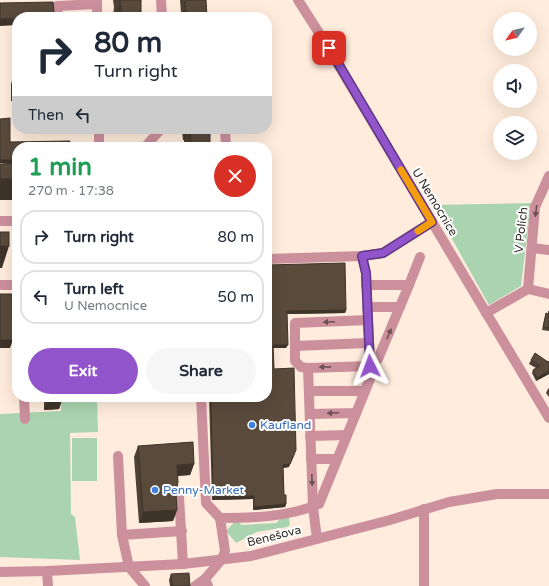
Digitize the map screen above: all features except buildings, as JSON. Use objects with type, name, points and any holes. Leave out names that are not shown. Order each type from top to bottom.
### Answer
[{"type":"street","points":[[161,0],[162,12]]},
{"type":"street","name":"U Nemocnice","points":[[298,0],[549,418]]},
{"type":"street","points":[[58,12],[58,6],[97,2]]},
{"type":"street","points":[[149,142],[157,134]]},
{"type":"street","name":"V Polích","points":[[528,289],[535,207],[549,176]]},
{"type":"street","points":[[0,221],[12,221]]},
{"type":"street","points":[[272,259],[362,256],[383,253],[432,222]]},
{"type":"street","points":[[532,248],[549,250]]},
{"type":"street","points":[[220,518],[238,518],[294,513],[319,504],[370,379],[366,273],[362,256]]},
{"type":"street","points":[[368,320],[295,323],[295,361],[301,367],[308,368],[370,366],[378,359],[420,257]]},
{"type":"street","points":[[0,285],[12,284]]},
{"type":"street","points":[[366,285],[409,285]]},
{"type":"street","points":[[486,314],[528,289],[549,294]]},
{"type":"street","points":[[367,307],[400,307]]},
{"type":"street","points":[[295,346],[368,343]]},
{"type":"street","points":[[308,368],[313,506],[317,539]]},
{"type":"street","points":[[309,392],[365,390]]},
{"type":"street","points":[[24,402],[25,419]]},
{"type":"street","points":[[195,586],[206,582],[222,559],[225,551],[220,518],[206,503],[201,402]]},
{"type":"street","points":[[310,414],[356,413]]},
{"type":"street","points":[[310,436],[347,436]]},
{"type":"street","points":[[118,456],[122,536],[129,567],[146,586]]},
{"type":"street","points":[[311,459],[337,459]]},
{"type":"street","name":"Benešova","points":[[0,572],[47,572],[183,564],[251,556],[390,520],[449,502],[497,494],[549,494]]},
{"type":"street","points":[[179,497],[183,564]]},
{"type":"street","points":[[424,510],[424,586]]},
{"type":"street","points":[[122,536],[182,531]]},
{"type":"street","points":[[47,572],[48,586]]},
{"type":"green space","points":[[531,203],[521,286],[489,305],[433,205]]},
{"type":"green space","points":[[61,402],[97,402],[98,432],[70,433],[71,514],[75,517],[80,560],[0,557],[0,414],[61,411]]},
{"type":"green space","points":[[72,438],[97,438],[97,481],[72,481]]},
{"type":"green space","points":[[282,517],[289,517],[290,525],[287,527],[257,532],[236,543],[226,531],[238,518],[241,525],[276,523]]},
{"type":"slow traffic","points":[[401,170],[432,222],[418,231]]},
{"type":"place","name":"Kaufland","points":[[252,425]]},
{"type":"place","name":"Penny-Market","points":[[155,490]]},
{"type":"route","points":[[329,48],[432,222],[383,253],[362,256],[366,273],[370,366]]}]
